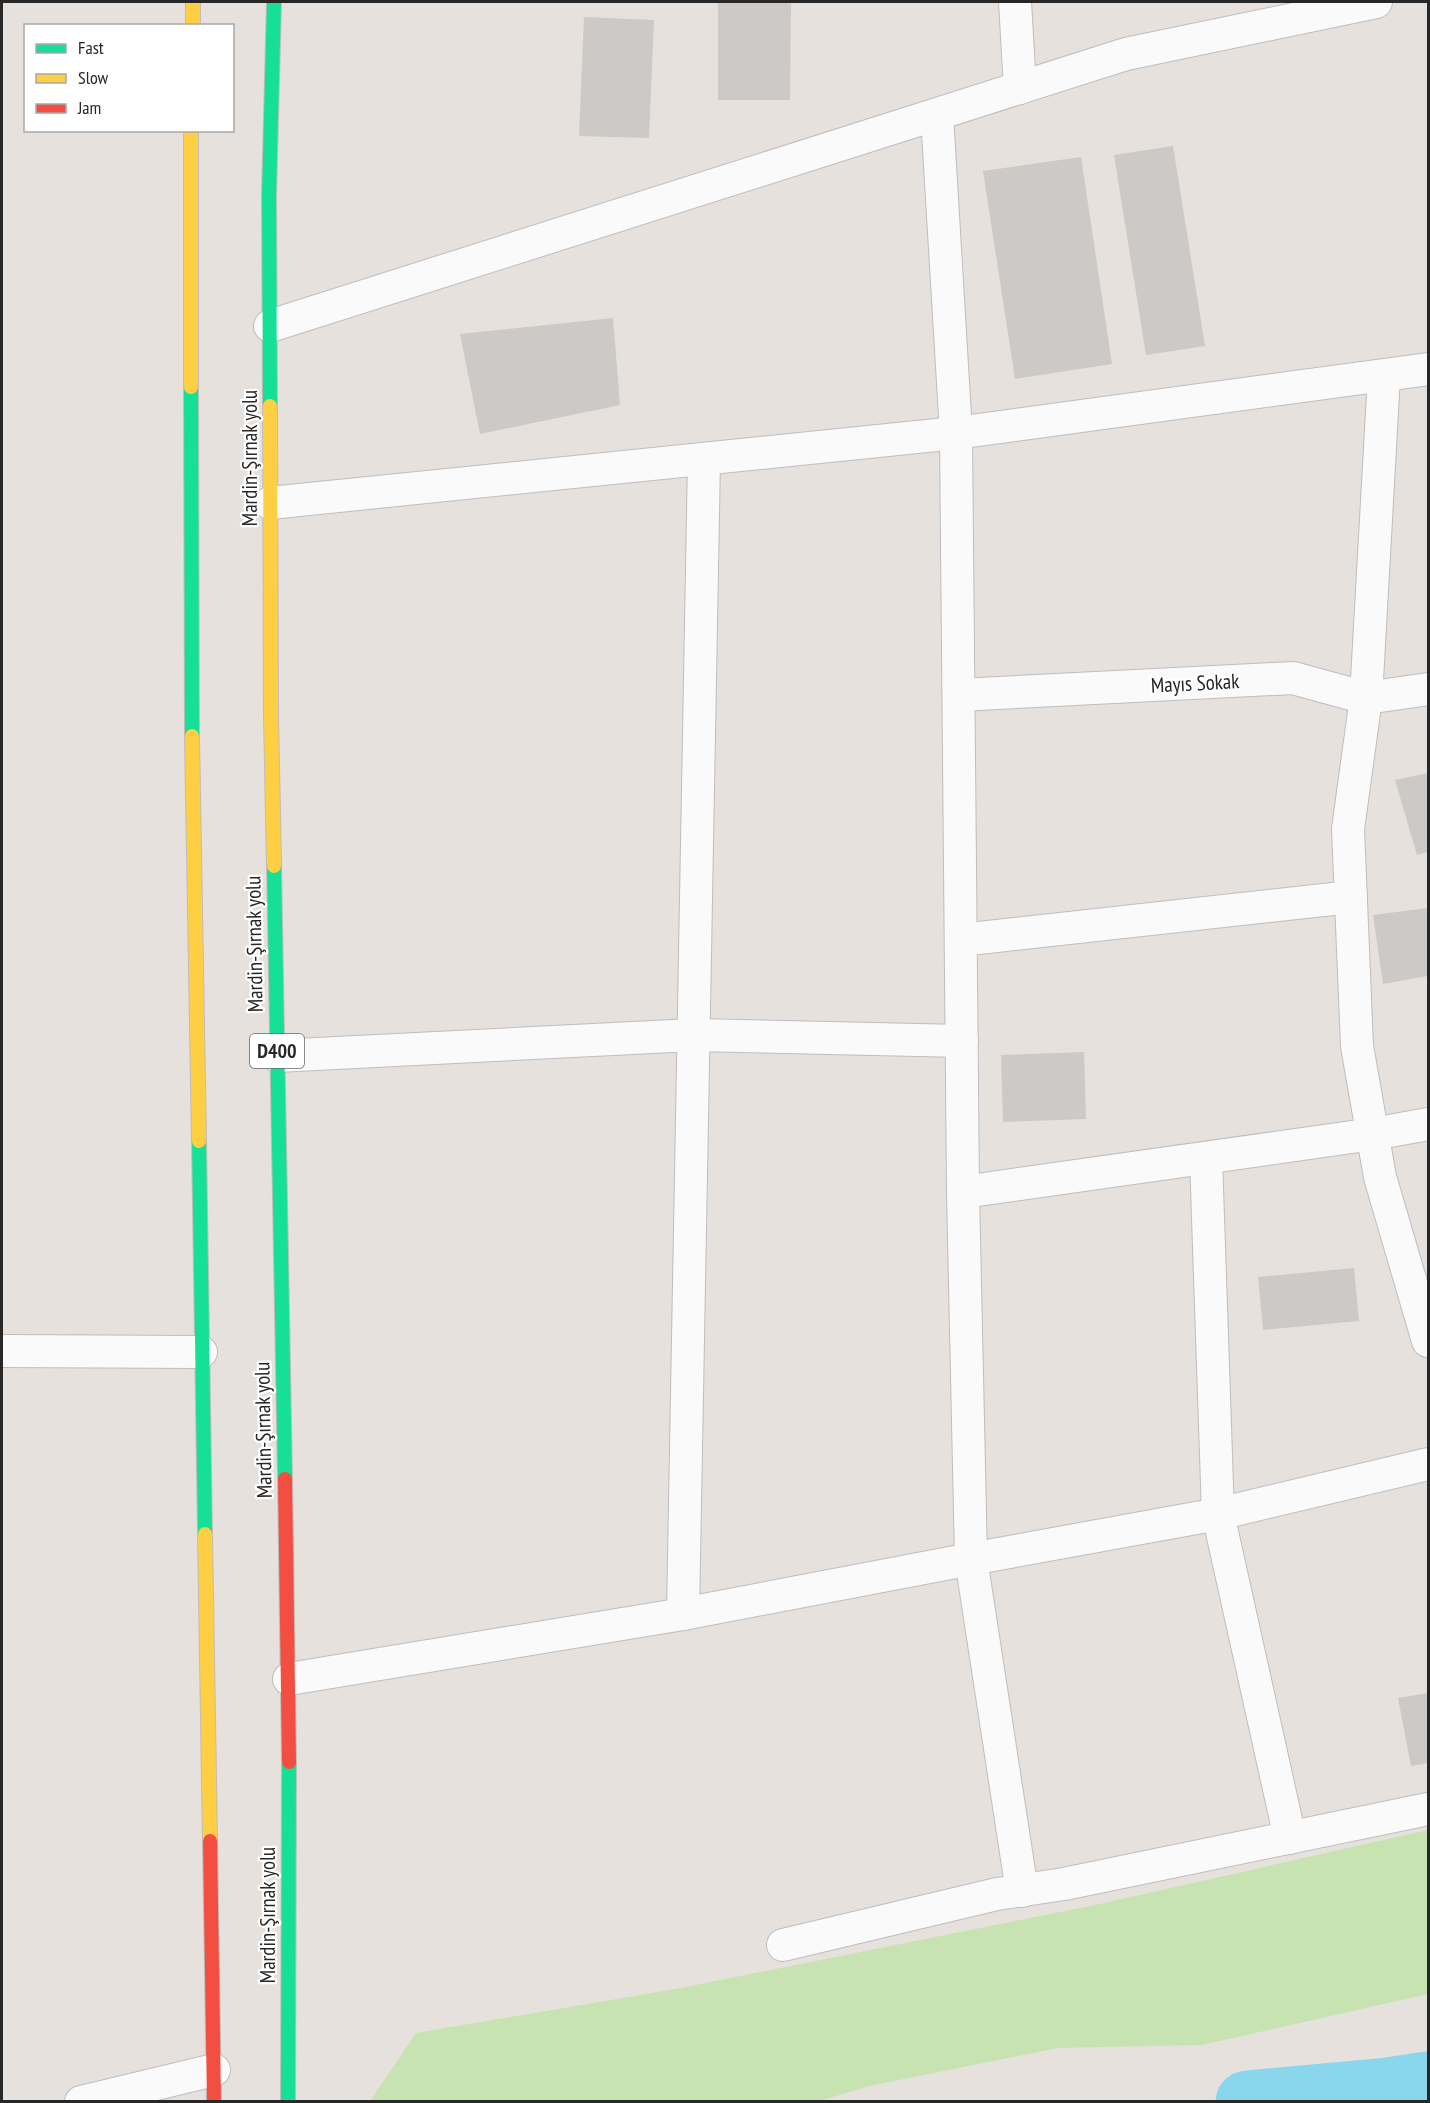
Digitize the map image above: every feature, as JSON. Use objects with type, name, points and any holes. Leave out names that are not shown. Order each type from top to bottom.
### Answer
[{"type":"highway","points":[[193,24],[194,2]]},
{"type":"highway","name":"Mardin-Şırnak yolu","points":[[274,2],[269,195],[271,716],[289,1679],[288,2102]]},
{"type":"highway","points":[[191,132],[192,698],[214,2102]]},
{"type":"street","points":[[1016,2],[1020,88]]},
{"type":"street","points":[[270,326],[1126,54],[1360,3]]},
{"type":"street","points":[[937,115],[957,433],[963,1192],[971,1558],[1022,1890]]},
{"type":"street","points":[[270,503],[957,433],[1428,369]]},
{"type":"street","points":[[1384,376],[1366,698],[1348,829],[1357,1046],[1380,1177],[1428,1341]]},
{"type":"street","points":[[683,1614],[704,459]]},
{"type":"street","name":"Mayıs Sokak","points":[[959,695],[1293,678],[1366,698],[1428,689]]},
{"type":"street","points":[[961,940],[1351,897]]},
{"type":"street","points":[[278,1056],[693,1035],[962,1041]]},
{"type":"street","points":[[963,1192],[1373,1134],[1428,1124]]},
{"type":"street","points":[[1206,1158],[1218,1514],[1290,1838]]},
{"type":"street","points":[[2,1351],[201,1352]]},
{"type":"street","points":[[289,1679],[683,1614],[971,1558],[1218,1514],[1428,1464]]},
{"type":"street","points":[[783,1945],[997,1894],[1064,1884],[1428,1809]]},
{"type":"street","points":[[81,2102],[214,2070]]},
{"type":"green space","points":[[1428,1830],[1428,1994],[1202,2045],[1058,2048],[869,2086],[820,2101],[370,2101],[416,2033],[681,1988],[1095,1905]]},
{"type":"water","points":[[1428,2066],[1428,2101],[1399,2101],[1388,2089],[1399,2071]]},
{"type":"building","points":[[718,2],[791,2],[790,100],[718,100]]},
{"type":"building","points":[[584,17],[654,20],[649,138],[579,136]]},
{"type":"building","points":[[1173,146],[1205,346],[1146,355],[1114,155]]},
{"type":"building","points":[[1081,157],[1112,364],[1015,379],[983,171]]},
{"type":"building","points":[[613,318],[620,405],[480,434],[460,334]]},
{"type":"building","points":[[1428,773],[1428,852],[1417,855],[1395,780]]},
{"type":"building","points":[[1428,908],[1428,976],[1383,984],[1373,915]]},
{"type":"building","points":[[1084,1052],[1086,1119],[1003,1122],[1001,1055]]},
{"type":"building","points":[[1354,1268],[1359,1321],[1263,1330],[1258,1277]]},
{"type":"building","points":[[1428,1693],[1428,1763],[1411,1766],[1398,1698]]},
{"type":"waterway","points":[[1247,2102],[1428,2083]]},
{"type":"traffic: fast","points":[[270,406],[269,195],[274,2]]},
{"type":"traffic: fast","points":[[191,387],[192,736]]},
{"type":"traffic: fast","points":[[274,866],[285,1479]]},
{"type":"traffic: fast","points":[[199,1141],[205,1534]]},
{"type":"traffic: fast","points":[[288,2102],[289,1762]]},
{"type":"traffic: slow","points":[[193,2],[193,24]]},
{"type":"traffic: slow","points":[[191,132],[191,387]]},
{"type":"traffic: slow","points":[[270,406],[274,866]]},
{"type":"traffic: slow","points":[[192,736],[199,1141]]},
{"type":"traffic: slow","points":[[205,1534],[210,1841]]},
{"type":"traffic: jam","points":[[285,1479],[289,1762]]},
{"type":"traffic: jam","points":[[210,1841],[214,2102]]}]
